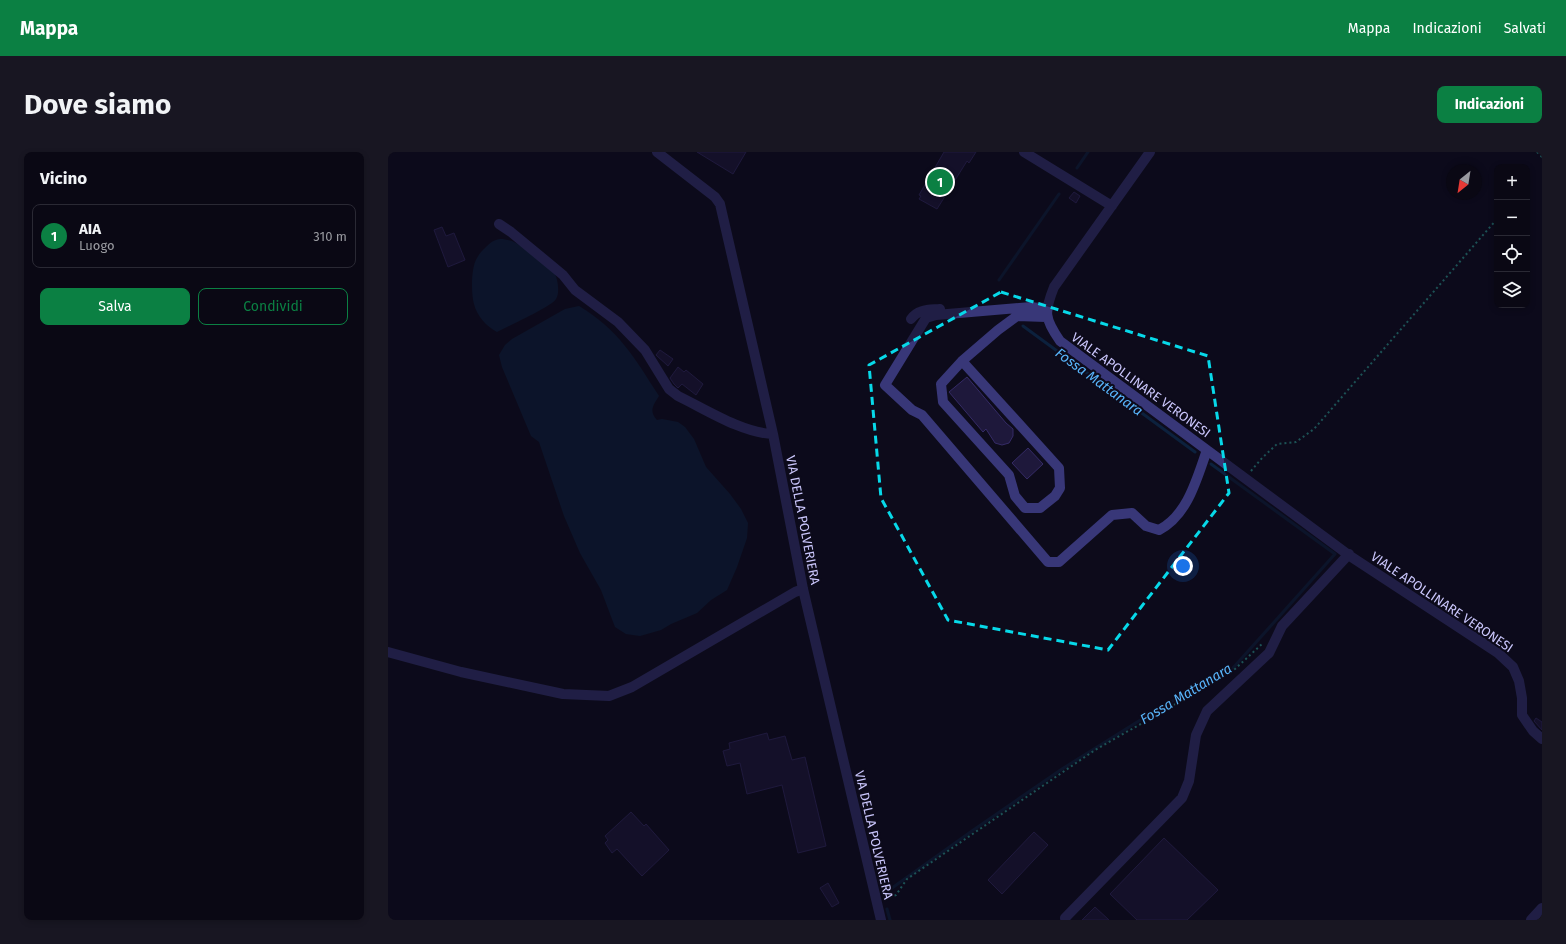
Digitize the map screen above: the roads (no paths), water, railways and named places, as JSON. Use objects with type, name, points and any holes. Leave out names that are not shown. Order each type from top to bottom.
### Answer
[{"type":"street","name":"VIA DELLA POLVERIERA","points":[[657,152],[719,201],[773,434],[803,589],[881,920]]},
{"type":"street","points":[[1024,152],[1112,206]]},
{"type":"street","points":[[1047,312],[1054,287],[1150,152]]},
{"type":"street","points":[[499,224],[511,232],[563,275],[575,290],[618,322],[645,350],[669,390],[678,396],[747,429],[763,434],[773,434]]},
{"type":"street","points":[[911,319],[920,311],[1019,301],[1047,312]]},
{"type":"street","points":[[1031,307],[936,315],[926,318],[885,385],[912,410],[922,415],[1048,562],[1059,562],[1112,515],[1132,513],[1146,526],[1159,530],[1169,524],[1181,511],[1194,486],[1207,450]]},
{"type":"street","points":[[962,361],[1059,468],[1060,488],[1056,496],[1040,508],[1025,508],[1015,496],[1009,475],[943,402],[941,384],[962,361],[998,330],[1018,316],[1047,312]]},
{"type":"street","name":"VIALE APOLLINARE VERONESI","points":[[1047,312],[1050,328],[1060,341],[1348,554],[1498,653],[1513,667],[1519,681],[1522,698],[1522,715],[1533,731],[1542,739]]},
{"type":"street","points":[[1064,918],[1182,798],[1189,781],[1196,735],[1207,711],[1269,653],[1282,626],[1348,554]]},
{"type":"street","points":[[388,652],[461,672],[563,694],[609,696],[632,687],[803,589]]},
{"type":"street","points":[[1531,920],[1542,908]]},
{"type":"water","points":[[500,239],[516,243],[547,265],[554,272],[558,290],[556,299],[546,307],[497,332],[489,327],[477,313],[473,299],[472,280],[475,262],[479,255],[490,243]]},
{"type":"water","points":[[579,306],[605,325],[625,345],[659,396],[652,411],[654,417],[657,420],[662,419],[678,422],[685,427],[694,439],[706,467],[730,494],[741,509],[748,523],[747,538],[727,590],[711,600],[697,613],[661,630],[640,636],[626,634],[615,627],[601,590],[580,553],[564,516],[539,442],[531,436],[502,367],[499,355],[505,345],[512,339],[565,309]]},
{"type":"waterway","name":"Fossa Mattanara","points":[[1077,168],[1088,152]]},
{"type":"waterway","name":"Fossa Mattanara","points":[[999,280],[1059,194]]},
{"type":"waterway","name":"Fossa Mattanara","points":[[1023,326],[1195,452]]},
{"type":"waterway","name":"Fossa Mattanara","points":[[885,893],[1062,769],[1166,704],[1204,686],[1233,668],[1335,554],[1211,464]]},
{"type":"waterway","name":"Fossa Mattanara","points":[[887,909],[890,920]]},
{"type":"place","name":"AIA","points":[[940,182]]}]
